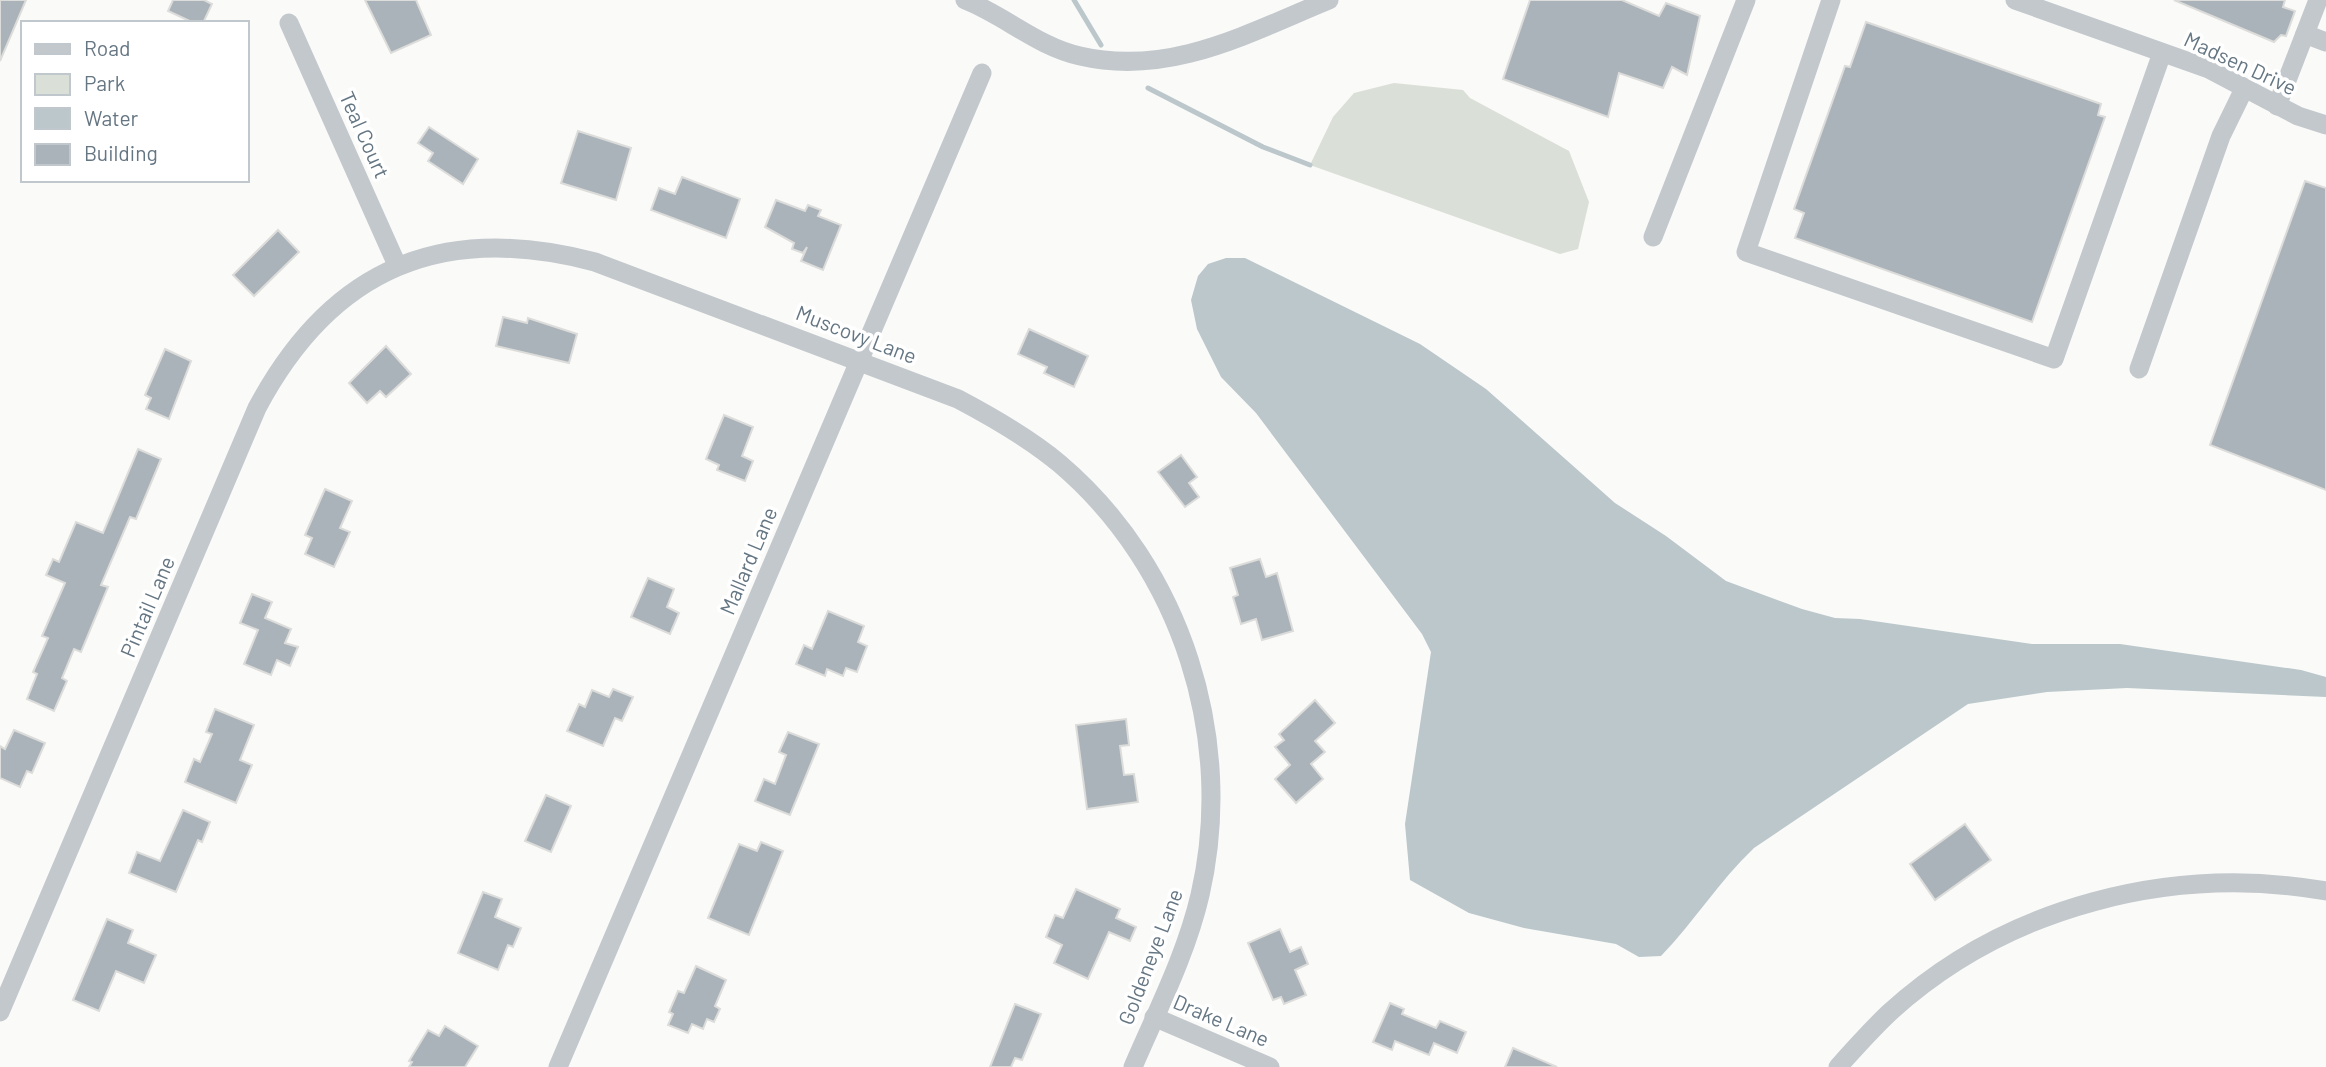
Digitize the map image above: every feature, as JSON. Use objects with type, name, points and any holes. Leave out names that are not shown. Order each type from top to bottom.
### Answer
[{"type":"street","points":[[965,0],[1078,56],[1140,63],[1190,56],[1329,0]]},
{"type":"street","points":[[1653,237],[1746,0]]},
{"type":"street","points":[[1830,0],[1745,252],[2054,359],[2162,52]]},
{"type":"street","name":"Madsen Drive","points":[[2015,0],[2208,69],[2277,106],[2326,125]]},
{"type":"street","points":[[2277,106],[2318,0]]},
{"type":"street","name":"Teal Court","points":[[289,23],[397,265]]},
{"type":"street","points":[[2305,34],[2326,42]]},
{"type":"street","name":"Mallard Lane","points":[[558,1067],[982,73]]},
{"type":"street","points":[[2140,369],[2221,136],[2244,89]]},
{"type":"street","name":"Muscovy Lane","points":[[397,265],[479,247],[512,246],[549,250],[595,262],[958,399],[1014,430],[1060,464],[1095,498],[1131,542],[1164,597],[1189,655]]},
{"type":"street","name":"Pintail Lane","points":[[0,1012],[252,419],[276,373],[312,327],[350,295],[397,265]]},
{"type":"street","name":"Goldeneye Lane","points":[[1132,1067],[1187,938],[1200,895],[1209,839],[1212,793],[1208,736],[1189,655]]},
{"type":"street","points":[[1838,1067],[1874,1028],[1948,968],[2036,920],[2135,891],[2210,882],[2286,884],[2326,891]]},
{"type":"street","name":"Drake Lane","points":[[1154,1017],[1269,1067]]},
{"type":"green space","points":[[1394,83],[1463,90],[1470,98],[1569,151],[1589,202],[1578,249],[1560,254],[1310,165],[1333,117],[1354,93]]},
{"type":"water","points":[[1226,258],[1245,258],[1420,344],[1486,389],[1615,503],[1666,536],[1726,581],[1835,618],[1860,619],[2032,644],[2120,644],[2301,670],[2326,677],[2326,697],[2127,688],[2047,692],[1968,704],[1754,848],[1661,956],[1639,957],[1616,944],[1524,928],[1469,913],[1410,880],[1405,824],[1431,652],[1422,634],[1256,413],[1221,377],[1197,329],[1191,300],[1198,276],[1208,264]]},
{"type":"building","points":[[0,0],[26,0],[0,61]]},
{"type":"building","points":[[173,0],[204,0],[212,4],[204,21],[190,21],[168,11]]},
{"type":"building","points":[[365,0],[416,0],[431,35],[391,53]]},
{"type":"building","points":[[1530,0],[1622,0],[1659,16],[1666,3],[1700,16],[1687,75],[1672,67],[1663,88],[1619,73],[1608,117],[1503,79]]},
{"type":"building","points":[[2174,0],[2285,0],[2283,7],[2295,11],[2286,36],[2281,35],[2274,42]]},
{"type":"building","points":[[1866,22],[2101,104],[2098,115],[2105,117],[2032,322],[1795,238],[1804,213],[1794,209],[1845,66],[1850,67]]},
{"type":"building","points":[[429,127],[478,159],[463,184],[428,161],[433,153],[418,143]]},
{"type":"building","points":[[578,131],[631,148],[616,200],[561,183]]},
{"type":"building","points":[[682,177],[740,199],[726,238],[651,210],[659,188],[675,194]]},
{"type":"building","points":[[2305,181],[2326,188],[2326,490],[2210,445]]},
{"type":"building","points":[[776,200],[805,211],[808,205],[821,210],[818,216],[841,225],[823,270],[801,261],[807,247],[803,253],[792,249],[794,243],[765,227]]},
{"type":"building","points":[[278,230],[299,252],[254,296],[233,275]]},
{"type":"building","points":[[503,317],[527,323],[528,318],[577,334],[569,363],[496,346]]},
{"type":"building","points":[[1029,329],[1088,356],[1074,387],[1044,373],[1047,367],[1018,354]]},
{"type":"building","points":[[386,346],[411,374],[386,397],[380,391],[367,403],[349,383]]},
{"type":"building","points":[[165,349],[191,361],[169,419],[146,409],[151,398],[145,395]]},
{"type":"building","points":[[724,415],[753,427],[742,456],[753,461],[745,481],[717,470],[719,465],[706,459]]},
{"type":"building","points":[[138,449],[161,459],[136,519],[130,517],[101,585],[108,587],[81,652],[74,649],[62,678],[67,681],[54,711],[27,699],[37,674],[33,672],[48,638],[42,636],[65,583],[46,575],[53,559],[59,562],[76,522],[103,533]]},
{"type":"building","points":[[1181,455],[1197,477],[1189,483],[1199,497],[1185,507],[1158,472]]},
{"type":"building","points":[[325,489],[352,501],[340,528],[350,532],[334,567],[305,554],[312,538],[305,535]]},
{"type":"building","points":[[1260,559],[1266,577],[1277,573],[1293,631],[1262,640],[1256,619],[1241,624],[1233,597],[1238,595],[1230,568]]},
{"type":"building","points":[[648,578],[674,589],[667,607],[679,613],[670,634],[631,617]]},
{"type":"building","points":[[252,594],[272,602],[265,618],[291,629],[285,643],[298,647],[290,666],[277,660],[271,675],[244,664],[258,630],[240,623]]},
{"type":"building","points":[[828,611],[864,626],[858,642],[867,646],[857,672],[846,668],[843,676],[827,669],[825,676],[796,664],[804,645],[812,649]]},
{"type":"building","points":[[613,689],[633,697],[622,721],[615,718],[603,746],[567,731],[579,704],[585,707],[592,690],[609,697]]},
{"type":"building","points":[[1315,700],[1335,723],[1315,741],[1325,752],[1311,764],[1323,779],[1296,803],[1275,779],[1290,765],[1275,747],[1284,740],[1279,734]]},
{"type":"building","points":[[215,709],[254,725],[240,760],[252,765],[236,803],[185,782],[194,759],[200,762],[212,734],[206,732]]},
{"type":"building","points":[[1126,719],[1129,745],[1120,746],[1124,775],[1134,774],[1138,802],[1087,809],[1076,725]]},
{"type":"building","points":[[14,730],[45,743],[32,773],[27,771],[20,787],[0,778],[0,746],[5,749]]},
{"type":"building","points":[[788,732],[819,744],[790,815],[755,801],[764,779],[775,784],[786,755],[779,752]]},
{"type":"building","points":[[546,795],[571,806],[551,852],[525,841]]},
{"type":"building","points":[[183,810],[210,822],[202,842],[198,840],[176,892],[129,873],[137,852],[160,861]]},
{"type":"building","points":[[1965,824],[1991,860],[1935,900],[1910,864]]},
{"type":"building","points":[[761,842],[783,851],[749,935],[708,918],[739,844],[757,851]]},
{"type":"building","points":[[1076,889],[1120,909],[1116,918],[1136,927],[1130,941],[1109,932],[1088,979],[1054,963],[1062,945],[1046,937],[1055,915],[1063,918]]},
{"type":"building","points":[[483,892],[502,899],[495,917],[521,928],[513,947],[508,945],[498,970],[458,953]]},
{"type":"building","points":[[107,919],[133,930],[128,943],[156,955],[144,983],[116,971],[99,1011],[73,1000]]},
{"type":"building","points":[[1280,929],[1290,952],[1301,947],[1308,964],[1295,970],[1306,995],[1284,1004],[1281,997],[1273,1000],[1248,943]]},
{"type":"building","points":[[696,966],[726,980],[715,1006],[720,1009],[714,1022],[707,1019],[703,1029],[692,1024],[688,1033],[668,1025],[673,1014],[669,1012],[678,991],[684,993]]},
{"type":"building","points":[[1390,1003],[1404,1009],[1402,1014],[1436,1028],[1440,1021],[1466,1032],[1457,1053],[1434,1043],[1429,1055],[1395,1041],[1392,1050],[1373,1042]]},
{"type":"building","points":[[1015,1004],[1041,1014],[1022,1060],[1015,1058],[1011,1067],[990,1067]]},
{"type":"building","points":[[445,1026],[478,1046],[465,1067],[409,1067],[412,1062],[409,1061],[428,1030],[439,1036]]},
{"type":"building","points":[[1513,1048],[1557,1067],[1505,1067]]},
{"type":"waterway","points":[[1074,0],[1101,45]]},
{"type":"waterway","points":[[1148,88],[1263,147],[1310,165]]}]
